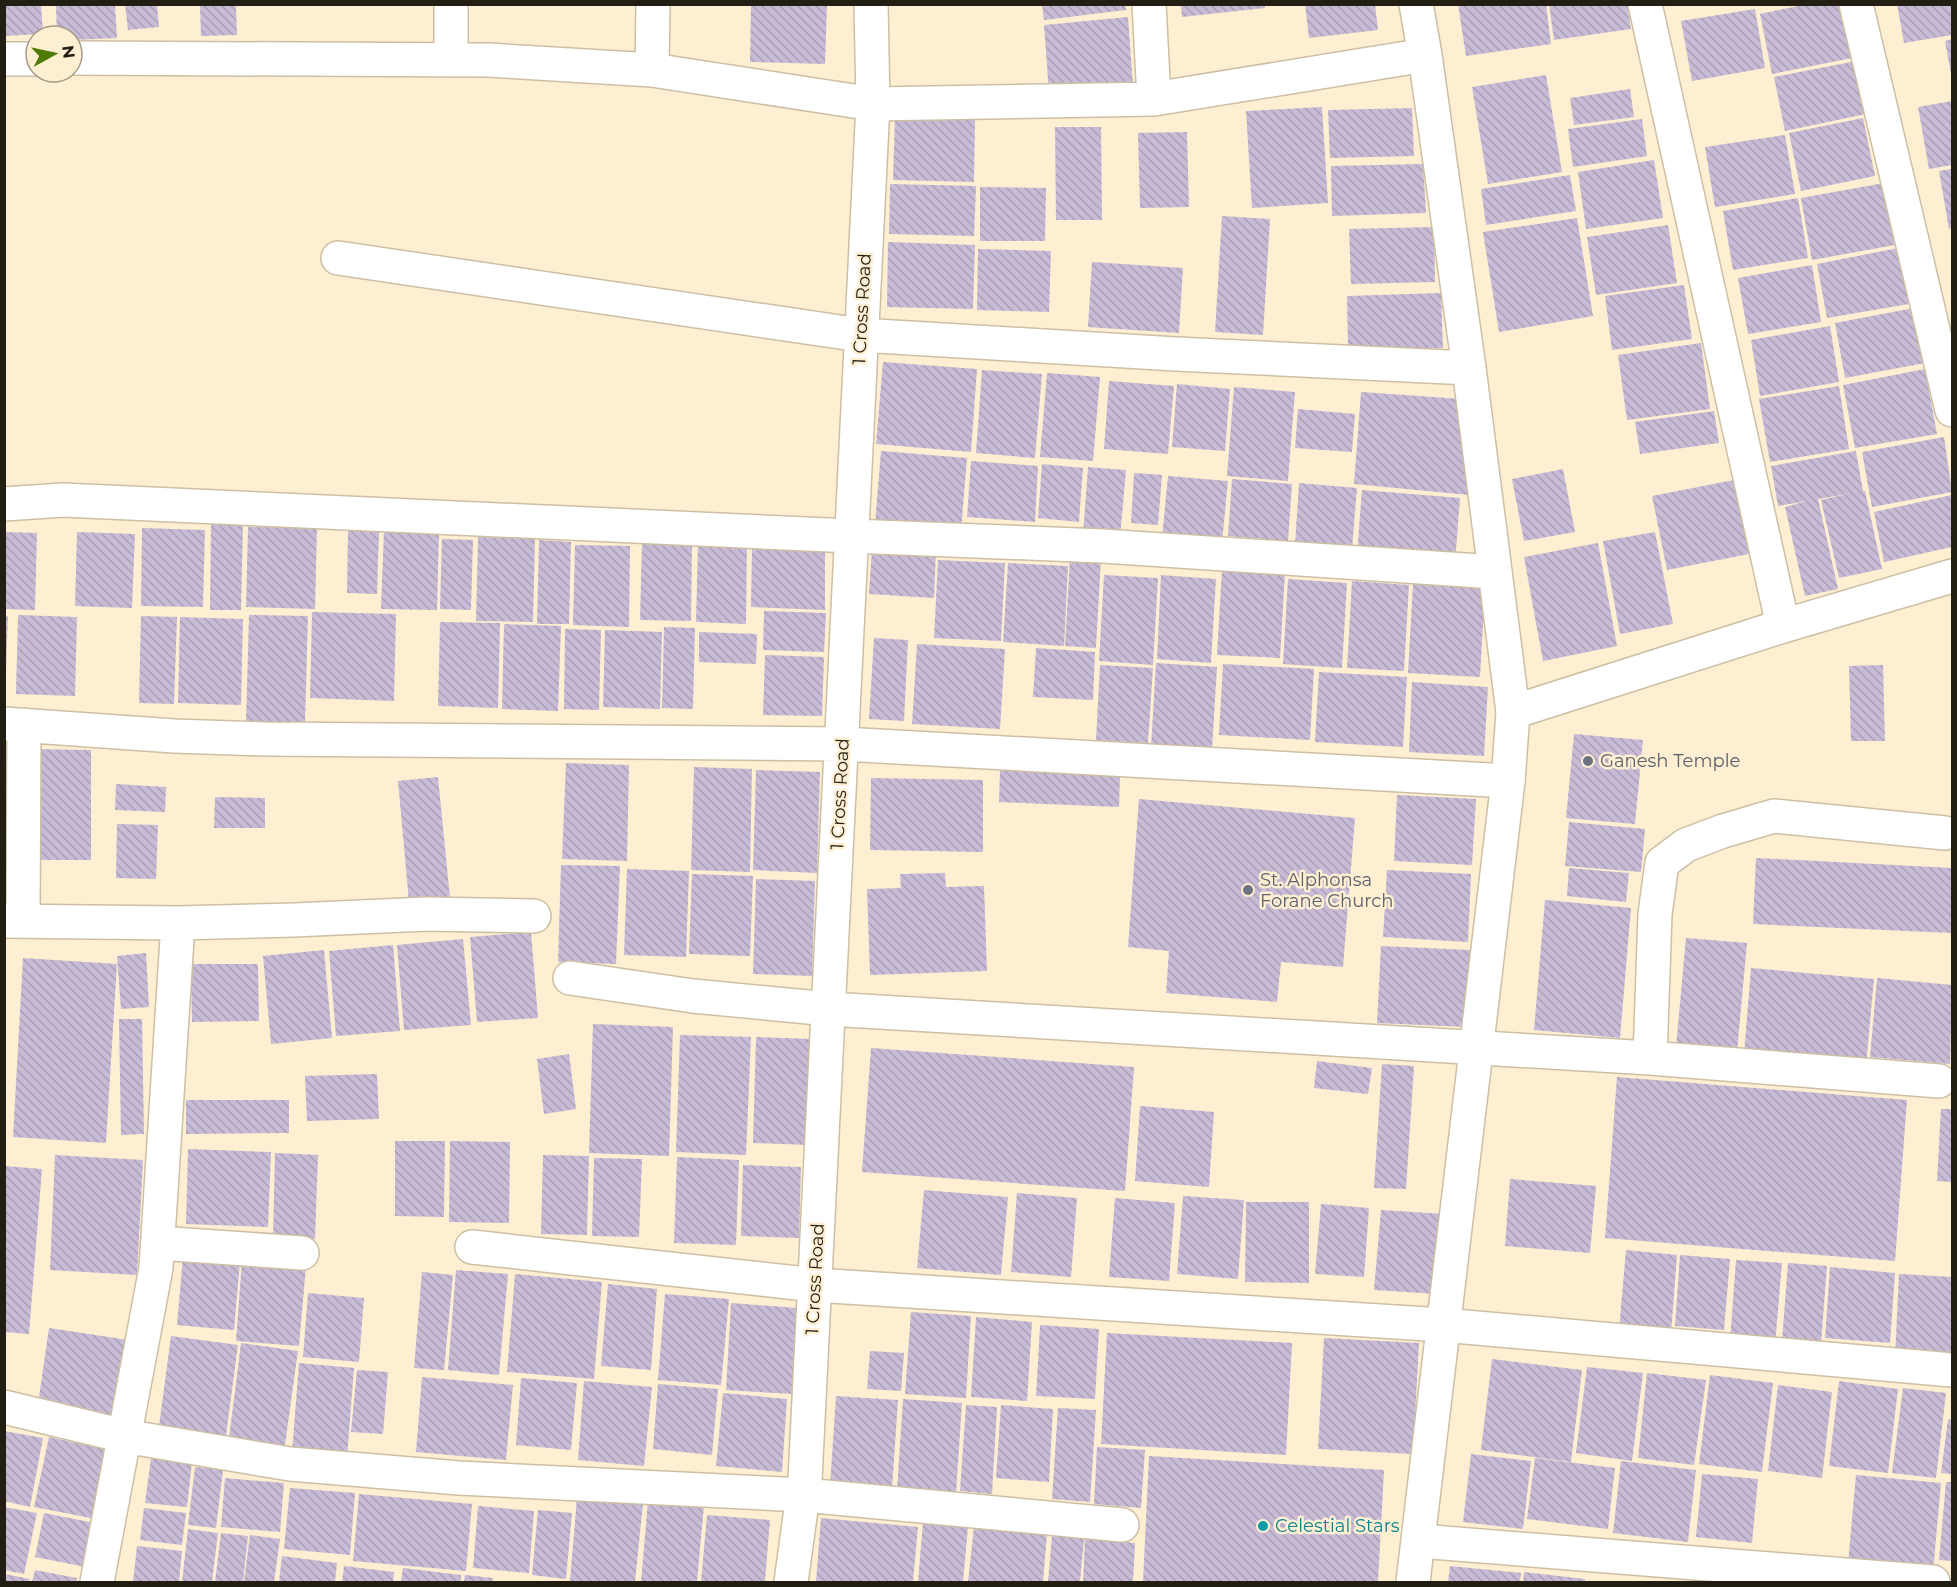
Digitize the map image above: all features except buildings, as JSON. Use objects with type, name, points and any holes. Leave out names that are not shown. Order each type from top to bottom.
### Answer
[{"type":"street","points":[[451,4],[451,59]]},
{"type":"street","points":[[652,70],[653,4]]},
{"type":"street","name":"1 Cross Road","points":[[791,1582],[804,1495],[843,744],[860,335],[873,104],[871,4]]},
{"type":"street","points":[[1149,4],[1154,99]]},
{"type":"street","points":[[1413,1582],[1509,781],[1513,712],[1469,368],[1416,4]]},
{"type":"street","points":[[1646,4],[1783,626]]},
{"type":"street","points":[[1856,4],[1953,410]]},
{"type":"street","points":[[84,58],[451,59],[652,70],[873,104],[1154,99],[1425,55]]},
{"type":"street","points":[[4,59],[24,59]]},
{"type":"street","points":[[338,258],[860,335],[1176,354],[1469,368]]},
{"type":"street","points":[[4,504],[75,501],[1103,546],[1495,572]]},
{"type":"street","points":[[1513,712],[1783,626],[1953,576]]},
{"type":"street","points":[[534,916],[427,914],[294,921],[178,923],[14,921],[14,724],[174,736],[266,739],[843,744],[1509,781]]},
{"type":"street","points":[[1650,1058],[1655,914],[1662,862],[1686,845],[1774,816],[1945,833]]},
{"type":"street","points":[[97,1582],[156,1268],[178,923]]},
{"type":"street","points":[[570,978],[693,996],[829,1009],[1650,1058],[1939,1081]]},
{"type":"street","points":[[158,1243],[302,1253]]},
{"type":"street","points":[[472,1247],[815,1285],[1443,1325],[1953,1370]]},
{"type":"street","points":[[4,1407],[124,1436],[290,1464],[459,1478],[804,1495],[1122,1526]]},
{"type":"street","points":[[1419,1541],[1933,1582]]},
{"type":"place","name":"Ganesh Temple","points":[[1588,761]]},
{"type":"place","name":"St. Alphonsa Forane Church","points":[[1248,890]]},
{"type":"place","name":"Celestial Stars","points":[[1263,1526]]}]
